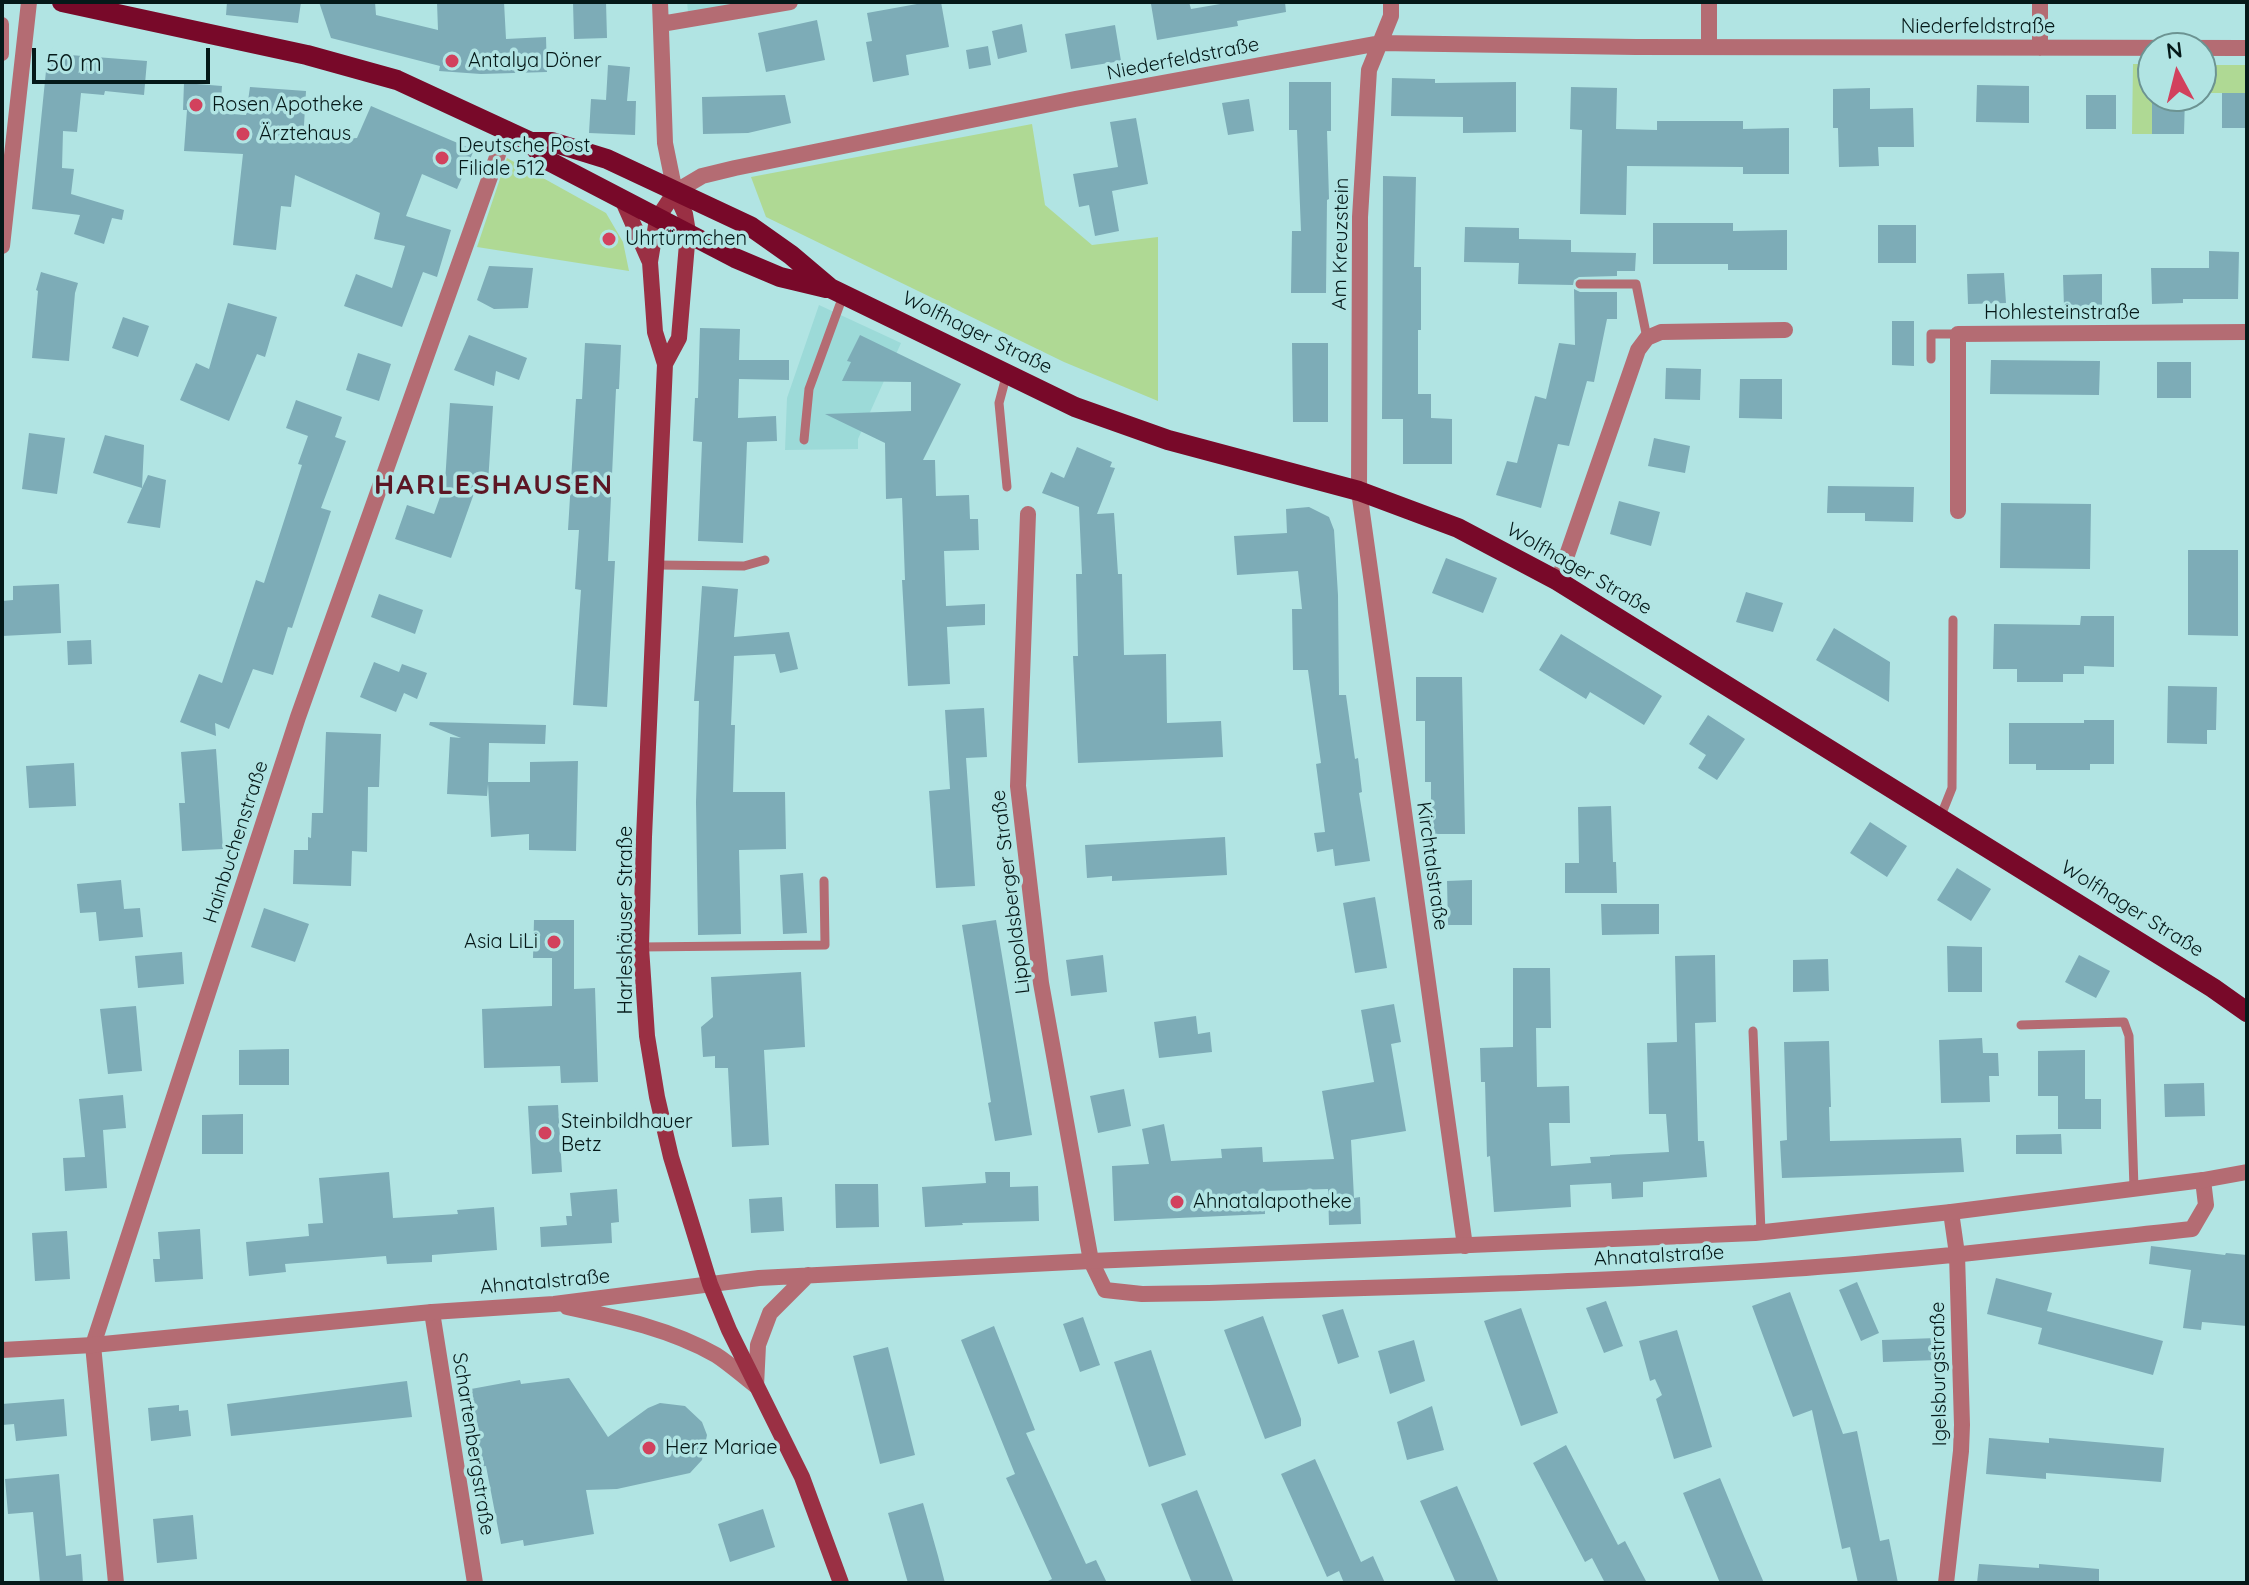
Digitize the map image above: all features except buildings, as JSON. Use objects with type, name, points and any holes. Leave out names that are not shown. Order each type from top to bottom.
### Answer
[{"type":"main road","name":"Wolfhager Straße","points":[[62,2],[334,62],[397,80],[507,129],[531,142],[543,158],[735,258],[780,277],[837,292],[1075,407],[1168,440],[1359,491],[1458,528],[1558,581],[2247,1012]]},
{"type":"main road","name":"Wolfhager Straße","points":[[531,142],[552,142],[607,159],[750,226],[837,292]]},
{"type":"main road","name":"Harleshäuser Straße","points":[[675,192],[657,219],[650,262],[655,332],[665,364],[641,947],[647,1036],[671,1157],[710,1284],[729,1330],[802,1477],[841,1583]]},
{"type":"main road","name":"Harleshäuser Straße","points":[[665,364],[679,338],[688,232],[685,214],[675,192]]},
{"type":"main road","name":"Harleshäuser Straße","points":[[622,199],[650,262]]},
{"type":"street","points":[[2,246],[29,2]]},
{"type":"street","points":[[660,2],[665,143],[675,192]]},
{"type":"street","points":[[661,24],[790,2]]},
{"type":"street","name":"Am Kreuzstein","points":[[1359,491],[1360,217],[1369,70],[1391,16],[1391,2]]},
{"type":"street","points":[[1709,2],[1709,47]]},
{"type":"street","points":[[2040,2],[2040,48]]},
{"type":"street","points":[[2,24],[2,54]]},
{"type":"street","name":"Niederfeldstraße","points":[[675,192],[702,176],[735,168],[1075,99],[1380,43],[2247,48]]},
{"type":"street","name":"Hainbuchenstraße","points":[[116,1583],[93,1345],[298,717],[507,129]]},
{"type":"street","points":[[1558,581],[1638,350],[1647,338],[1661,332],[1785,330]]},
{"type":"street","name":"Hohlesteinstraße","points":[[1958,511],[1958,334],[2247,332]]},
{"type":"street","name":"Kirchtalstraße","points":[[1359,491],[1465,1246]]},
{"type":"street","name":"Lippoldsberger Straße","points":[[1028,514],[1018,786],[1041,983],[1091,1261]]},
{"type":"street","name":"Ahnatalstraße","points":[[2,1350],[93,1345],[432,1312],[554,1304],[808,1275],[1761,1232],[1951,1212],[2247,1172]]},
{"type":"street","name":"Ahnatalstraße","points":[[1091,1261],[1105,1290],[1142,1294],[1670,1277],[1790,1269],[2192,1229],[2206,1205],[2203,1180]]},
{"type":"street","name":"Igelsburgstraße","points":[[1946,1583],[1962,1438],[1957,1254],[1951,1212]]},
{"type":"street","points":[[756,1386],[758,1345],[770,1313],[808,1275]]},
{"type":"street","points":[[554,1304],[618,1318],[676,1336],[718,1356],[756,1386]]},
{"type":"street","name":"Schartenbergstraße","points":[[432,1312],[475,1583]]},
{"type":"lane","points":[[1580,284],[1636,284],[1647,338]]},
{"type":"lane","points":[[804,440],[809,389],[837,292]]},
{"type":"lane","points":[[1931,359],[1931,334],[1958,334]]},
{"type":"lane","points":[[1007,373],[999,403],[1007,487]]},
{"type":"lane","points":[[657,565],[744,566],[765,560]]},
{"type":"lane","points":[[1940,818],[1952,788],[1953,620]]},
{"type":"lane","points":[[641,947],[825,945],[824,881]]},
{"type":"lane","points":[[2021,1025],[2124,1022],[2129,1036],[2134,1188]]},
{"type":"lane","points":[[1753,1031],[1761,1232]]},
{"type":"shaded area","points":[[687,2],[747,2],[688,12]]},
{"type":"shaded area","points":[[819,305],[901,343],[858,439],[858,449],[785,450],[787,398]]},
{"type":"green space","points":[[2133,64],[2137,64],[2137,112],[2152,112],[2152,134],[2132,134]]},
{"type":"green space","points":[[2217,65],[2247,65],[2247,93],[2217,93]]},
{"type":"green space","points":[[1032,124],[1045,205],[1092,245],[1158,237],[1158,401],[1064,362],[766,217],[751,177]]},
{"type":"green space","points":[[507,158],[606,213],[623,242],[629,271],[477,247]]},
{"type":"place","name":"Antalya Döner","points":[[452,61]]},
{"type":"place","name":"Rosen Apotheke","points":[[196,105]]},
{"type":"place","name":"Ärztehaus","points":[[243,134]]},
{"type":"place","name":"Deutsche Post Filiale 512","points":[[442,158]]},
{"type":"place","name":"Uhrtürmchen","points":[[609,239]]},
{"type":"place","name":"Asia LiLi","points":[[554,942]]},
{"type":"place","name":"Steinbildhauer Betz","points":[[545,1133]]},
{"type":"place","name":"Ahnatalapotheke","points":[[1177,1202]]},
{"type":"place","name":"Herz Mariae","points":[[649,1448]]},
{"type":"district","name":"HARLESHAUSEN","points":[[494,486]]}]
